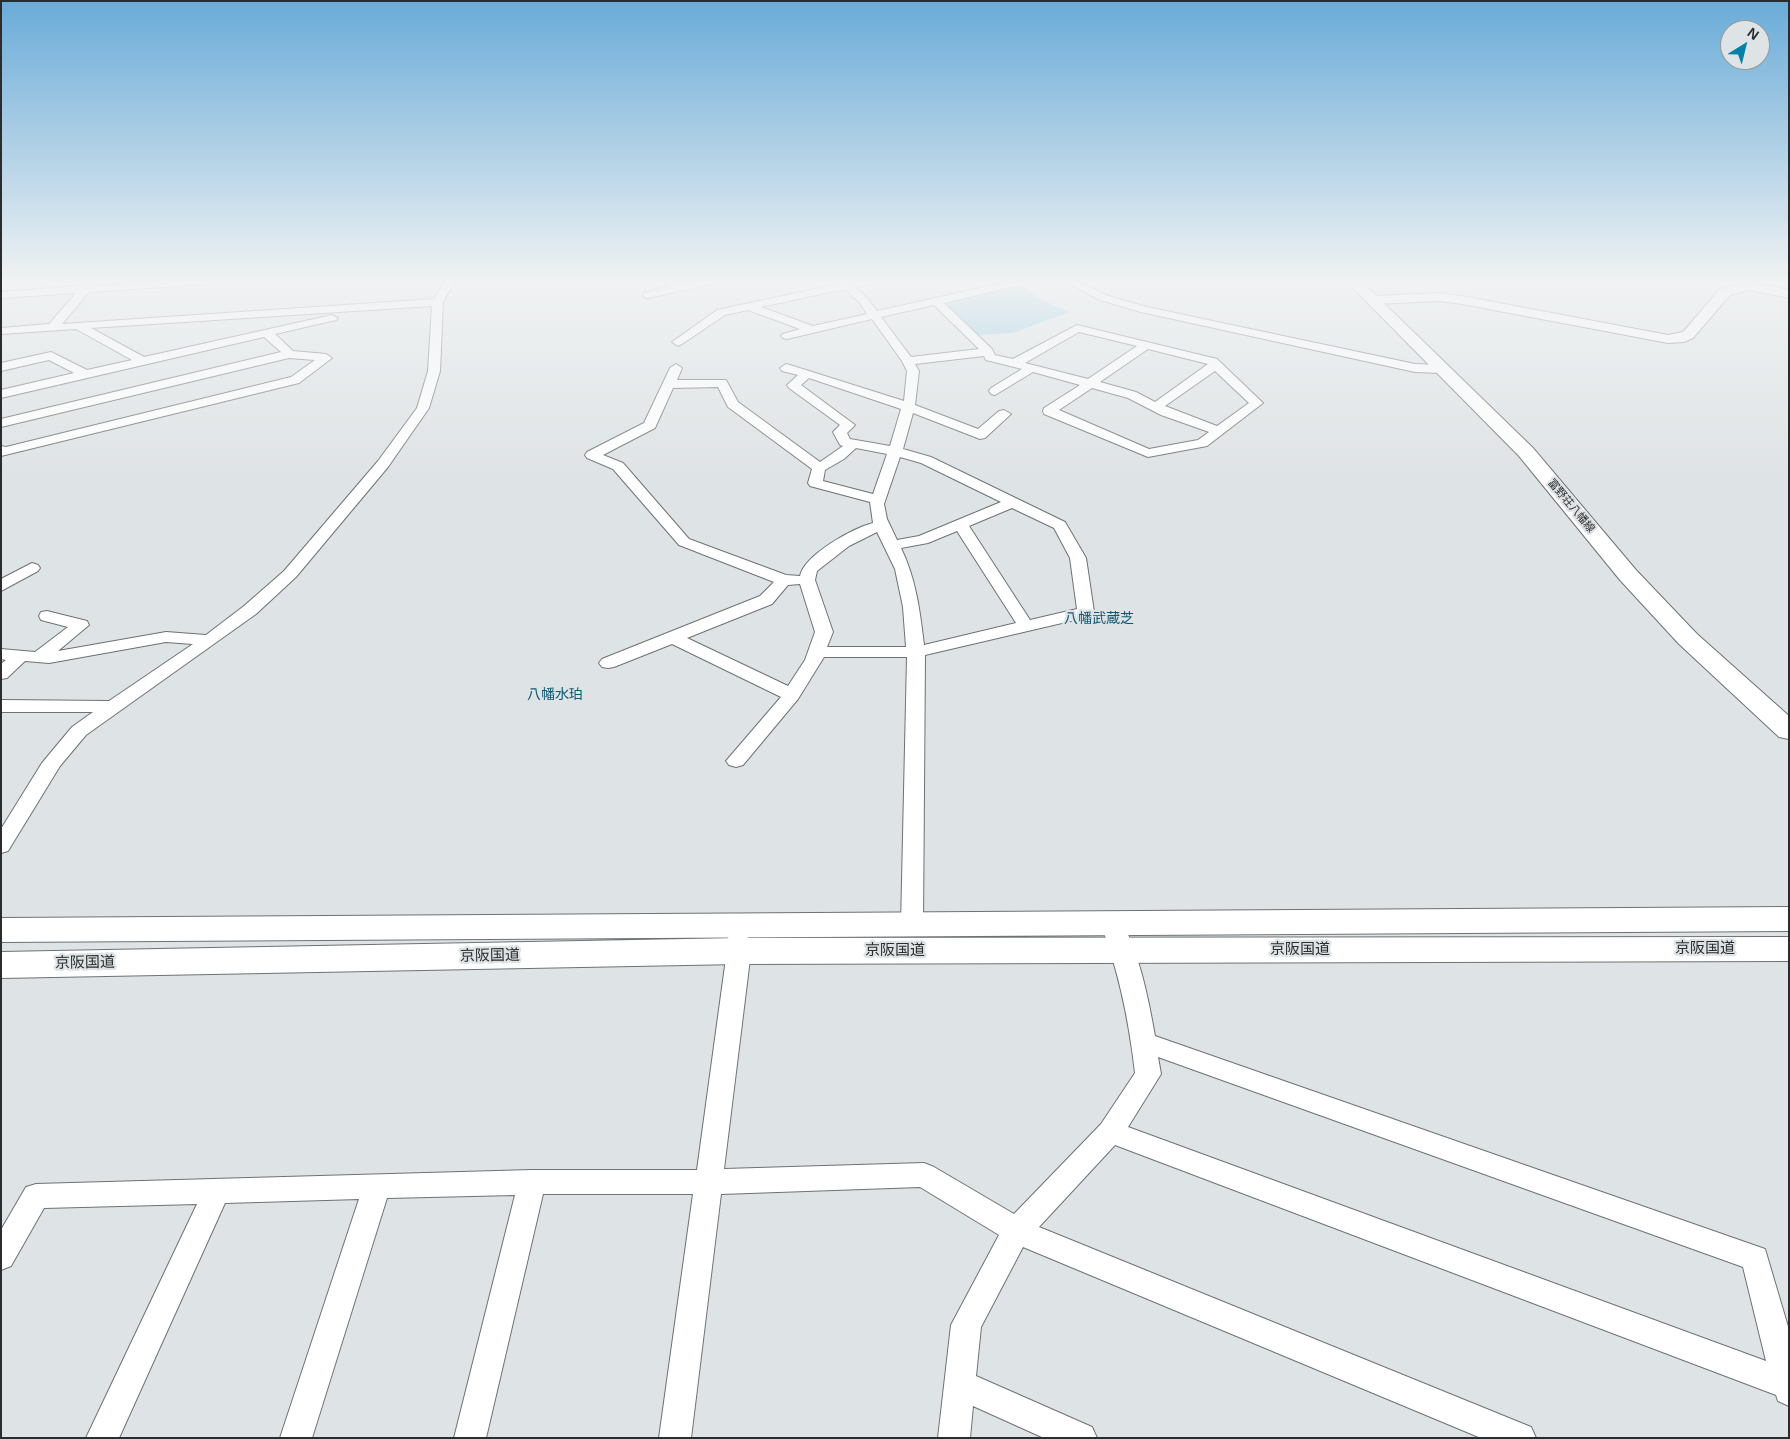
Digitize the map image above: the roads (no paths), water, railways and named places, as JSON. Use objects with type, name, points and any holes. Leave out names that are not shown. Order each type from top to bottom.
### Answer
[{"type":"main road","name":"富野荘八幡線","points":[[1421,348],[1526,452],[1628,576],[1688,639],[1789,731]]},
{"type":"main road","name":"京阪国道","points":[[1,930],[738,938],[1118,936],[1789,919]]},
{"type":"main road","name":"京阪国道","points":[[1,964],[738,938],[912,925],[1118,936],[1789,949]]},
{"type":"street","points":[[119,348],[143,361]]},
{"type":"street","points":[[1,394],[200,348]]},
{"type":"street","points":[[282,348],[288,354]]},
{"type":"street","points":[[1,846],[52,763],[79,731],[210,640],[250,610],[290,574],[383,464],[423,408],[434,371],[435,348]]},
{"type":"street","points":[[898,348],[913,371],[911,398],[896,451],[877,504],[879,519],[903,569],[911,607],[917,666],[912,925]]},
{"type":"street","points":[[984,348],[990,357],[1132,395],[1156,407],[1219,431]]},
{"type":"street","points":[[1015,363],[1041,348]]},
{"type":"street","points":[[1142,348],[1049,411],[1148,453],[1202,443],[1257,403],[1213,362],[1159,348]]},
{"type":"street","points":[[1322,348],[1414,368],[1442,369]]},
{"type":"street","points":[[908,361],[988,352]]},
{"type":"street","points":[[1,423],[288,354],[326,358],[295,380],[3,452],[1,450]]},
{"type":"street","points":[[1,367],[51,356],[85,374]]},
{"type":"street","points":[[1156,407],[1215,365]]},
{"type":"street","points":[[676,368],[650,425],[592,455],[618,466],[684,542],[784,580],[807,580]]},
{"type":"street","points":[[786,368],[908,407],[980,435],[1004,414]]},
{"type":"street","points":[[995,391],[1032,368]]},
{"type":"street","points":[[807,374],[793,385],[848,425],[840,432],[845,442],[896,451],[926,460],[1060,525],[1078,558],[1086,612],[915,652],[817,652]]},
{"type":"street","points":[[669,384],[722,383],[732,404],[819,468]]},
{"type":"street","points":[[854,444],[819,468],[814,483],[879,500]]},
{"type":"street","points":[[892,545],[923,540],[1013,502]]},
{"type":"street","points":[[960,524],[1026,626]]},
{"type":"street","points":[[736,761],[792,695],[817,652],[824,632],[807,580],[809,570],[848,540],[870,527],[883,526]]},
{"type":"street","points":[[1,586],[32,568]]},
{"type":"street","points":[[608,663],[766,600],[784,580]]},
{"type":"street","points":[[39,657],[81,625],[47,616]]},
{"type":"street","points":[[1,654],[49,658],[166,637],[210,640]]},
{"type":"street","points":[[672,637],[792,695]]},
{"type":"street","points":[[1,674],[21,656]]},
{"type":"street","points":[[1,706],[115,706]]},
{"type":"street","points":[[954,1438],[966,1326],[1017,1231],[1110,1132],[1148,1074],[1144,1042],[1118,936]]},
{"type":"street","points":[[675,1438],[738,938]]},
{"type":"street","points":[[1144,1042],[1755,1258],[1788,1387]]},
{"type":"street","points":[[1110,1132],[1788,1387]]},
{"type":"street","points":[[1,1257],[36,1196],[532,1182],[707,1182],[924,1174],[1017,1231],[1520,1438]]},
{"type":"street","points":[[470,1438],[532,1182]]},
{"type":"street","points":[[296,1438],[377,1187]]},
{"type":"street","points":[[102,1438],[217,1191]]},
{"type":"street","points":[[959,1384],[1080,1438]]},
{"type":"district","name":"八幡武蔵芝","points":[[1099,619]]},
{"type":"district","name":"八幡水珀","points":[[555,695]]}]
